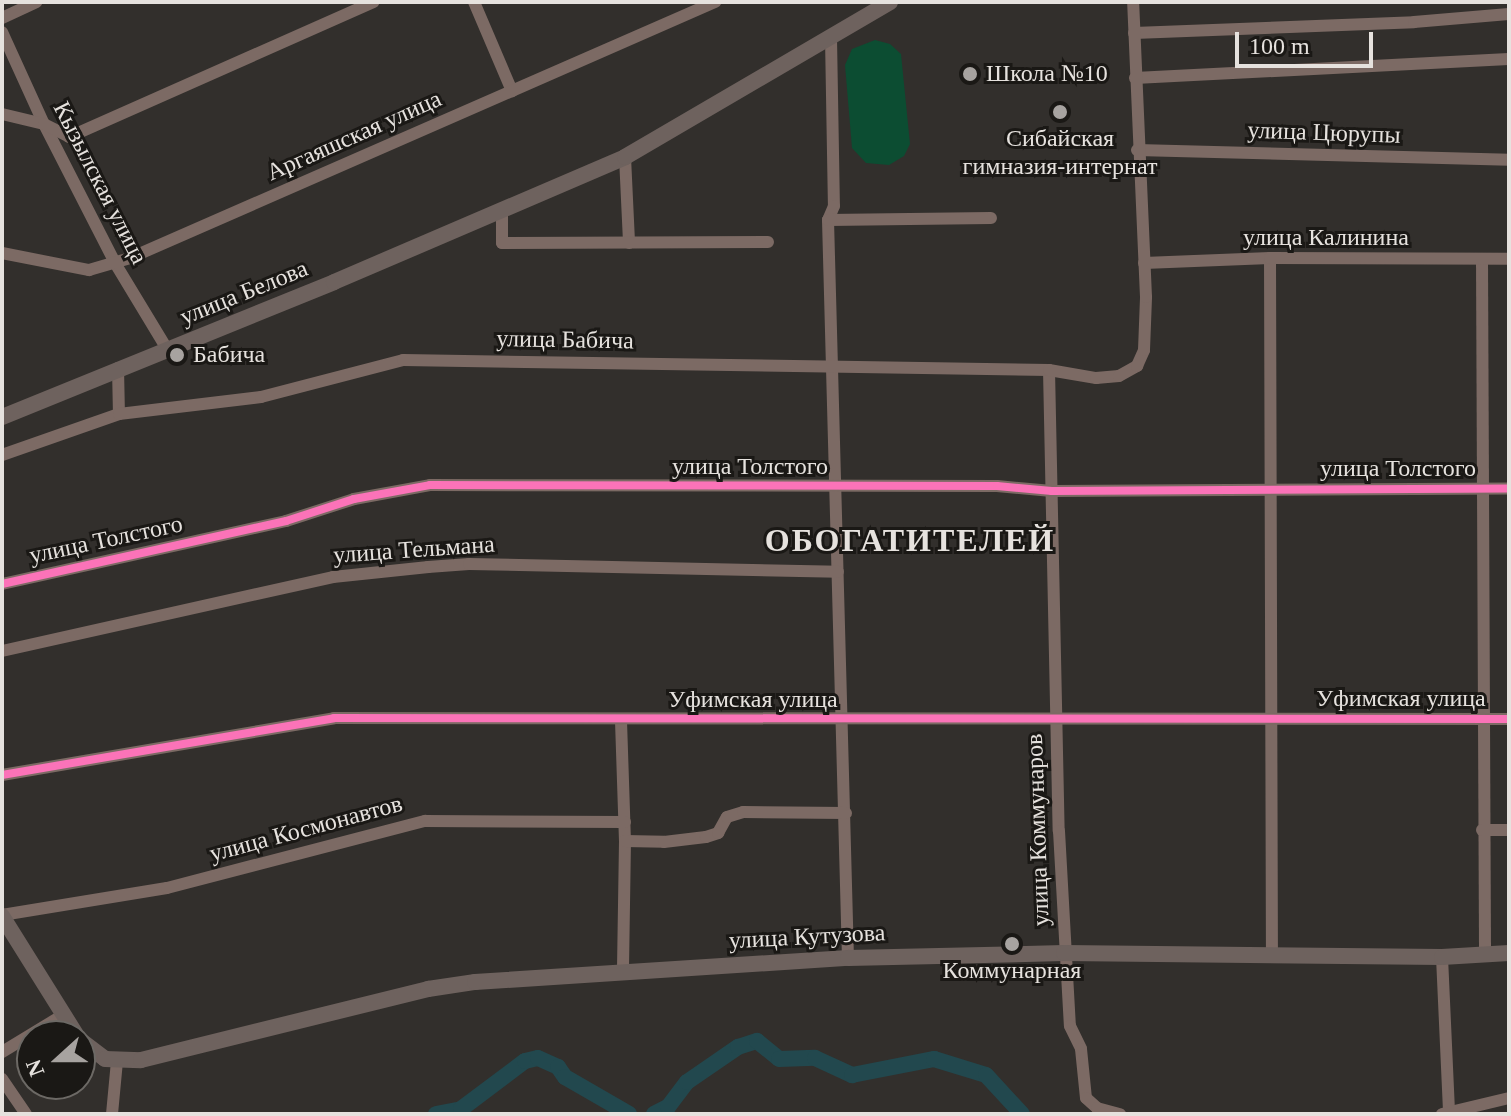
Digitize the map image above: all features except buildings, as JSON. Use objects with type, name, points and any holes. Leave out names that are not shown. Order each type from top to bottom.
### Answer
[{"type":"main road","name":"улица Белова","points":[[2,417],[502,211],[625,157],[890,2]]},
{"type":"main road","points":[[2,916],[66,1020]]},
{"type":"main road","name":"улица Кутузова","points":[[117,1061],[141,1060],[428,989],[623,973],[848,958],[1064,953],[1442,957],[1509,953]]},
{"type":"main road","points":[[96,1052],[105,1059],[117,1061]]},
{"type":"street","points":[[2,18],[37,2]]},
{"type":"street","points":[[2,114],[44,124],[69,137],[373,2]]},
{"type":"street","points":[[474,2],[512,91]]},
{"type":"street","name":"Аргаяшская улица","points":[[2,253],[89,270],[115,263],[715,2]]},
{"type":"street","points":[[1133,2],[1144,263]]},
{"type":"street","points":[[1134,33],[1414,22],[1509,14]]},
{"type":"street","name":"Кызылская улица","points":[[2,32],[44,124],[115,263],[167,349]]},
{"type":"street","points":[[831,38],[834,206],[828,220],[838,487],[848,958]]},
{"type":"street","points":[[1135,78],[1509,59]]},
{"type":"street","name":"улица Цюрупы","points":[[1137,150],[1509,160]]},
{"type":"street","points":[[625,157],[629,243]]},
{"type":"street","points":[[502,211],[502,243],[768,242]]},
{"type":"street","points":[[828,220],[991,218]]},
{"type":"street","points":[[1270,258],[1272,956]]},
{"type":"street","name":"улица Калинина","points":[[1144,263],[1270,258],[1509,259]]},
{"type":"street","points":[[1482,260],[1482,830],[1485,953]]},
{"type":"street","name":"улица Бабича","points":[[2,455],[119,414],[261,397],[403,360],[1049,370],[1096,378],[1119,376],[1137,366],[1144,350],[1144,263]]},
{"type":"street","points":[[118,368],[119,414]]},
{"type":"street","name":"улица Коммунаров","points":[[1049,370],[1056,716],[1064,953],[1070,1026],[1081,1049],[1086,1098],[1097,1108],[1120,1114]]},
{"type":"street","name":"улица Толстого","points":[[2,584],[286,521],[354,499],[430,485],[997,486],[1052,491],[1509,489]]},
{"type":"street","name":"улица Тельмана","points":[[2,651],[333,577],[428,567],[469,564],[838,572]]},
{"type":"street","name":"Уфимская улица","points":[[2,775],[334,718],[621,721],[1056,716],[1509,719]]},
{"type":"street","points":[[621,721],[625,822],[623,973]]},
{"type":"street","points":[[625,841],[664,842],[706,837],[718,833],[727,817],[743,812],[846,813]]},
{"type":"street","name":"улица Космонавтов","points":[[2,916],[167,888],[425,821],[625,822]]},
{"type":"street","points":[[1482,830],[1509,830]]},
{"type":"street","points":[[1442,957],[1446,1113],[1509,1098]]},
{"type":"street","points":[[2,1052],[63,1015]]},
{"type":"street","points":[[112,1114],[117,1061]]},
{"type":"street","points":[[2,1079],[26,1114]]},
{"type":"green space","points":[[875,40],[890,44],[901,54],[910,144],[904,156],[889,165],[866,163],[852,148],[845,65],[852,49]]},
{"type":"waterway","points":[[654,1114],[668,1107],[687,1082],[738,1047],[757,1041],[779,1059],[815,1058],[852,1075],[934,1059],[986,1075],[1022,1114]]},
{"type":"waterway","points":[[436,1114],[461,1109],[525,1061],[538,1058],[558,1067],[565,1077],[629,1114]]},
{"type":"cycle path","points":[[2,584],[286,521],[354,499],[430,485],[997,486],[1052,491],[1509,489]]},
{"type":"cycle path","points":[[2,775],[334,718],[1509,719]]},
{"type":"place","name":"Школа №10","points":[[970,74]]},
{"type":"place","name":"Сибайская гимназия-интернат","points":[[1060,112]]},
{"type":"place","name":"Бабича","points":[[177,355]]},
{"type":"place","name":"Коммунарная","points":[[1012,944]]},
{"type":"district","name":"ОБОГАТИТЕЛЕЙ","points":[[910,540]]}]
